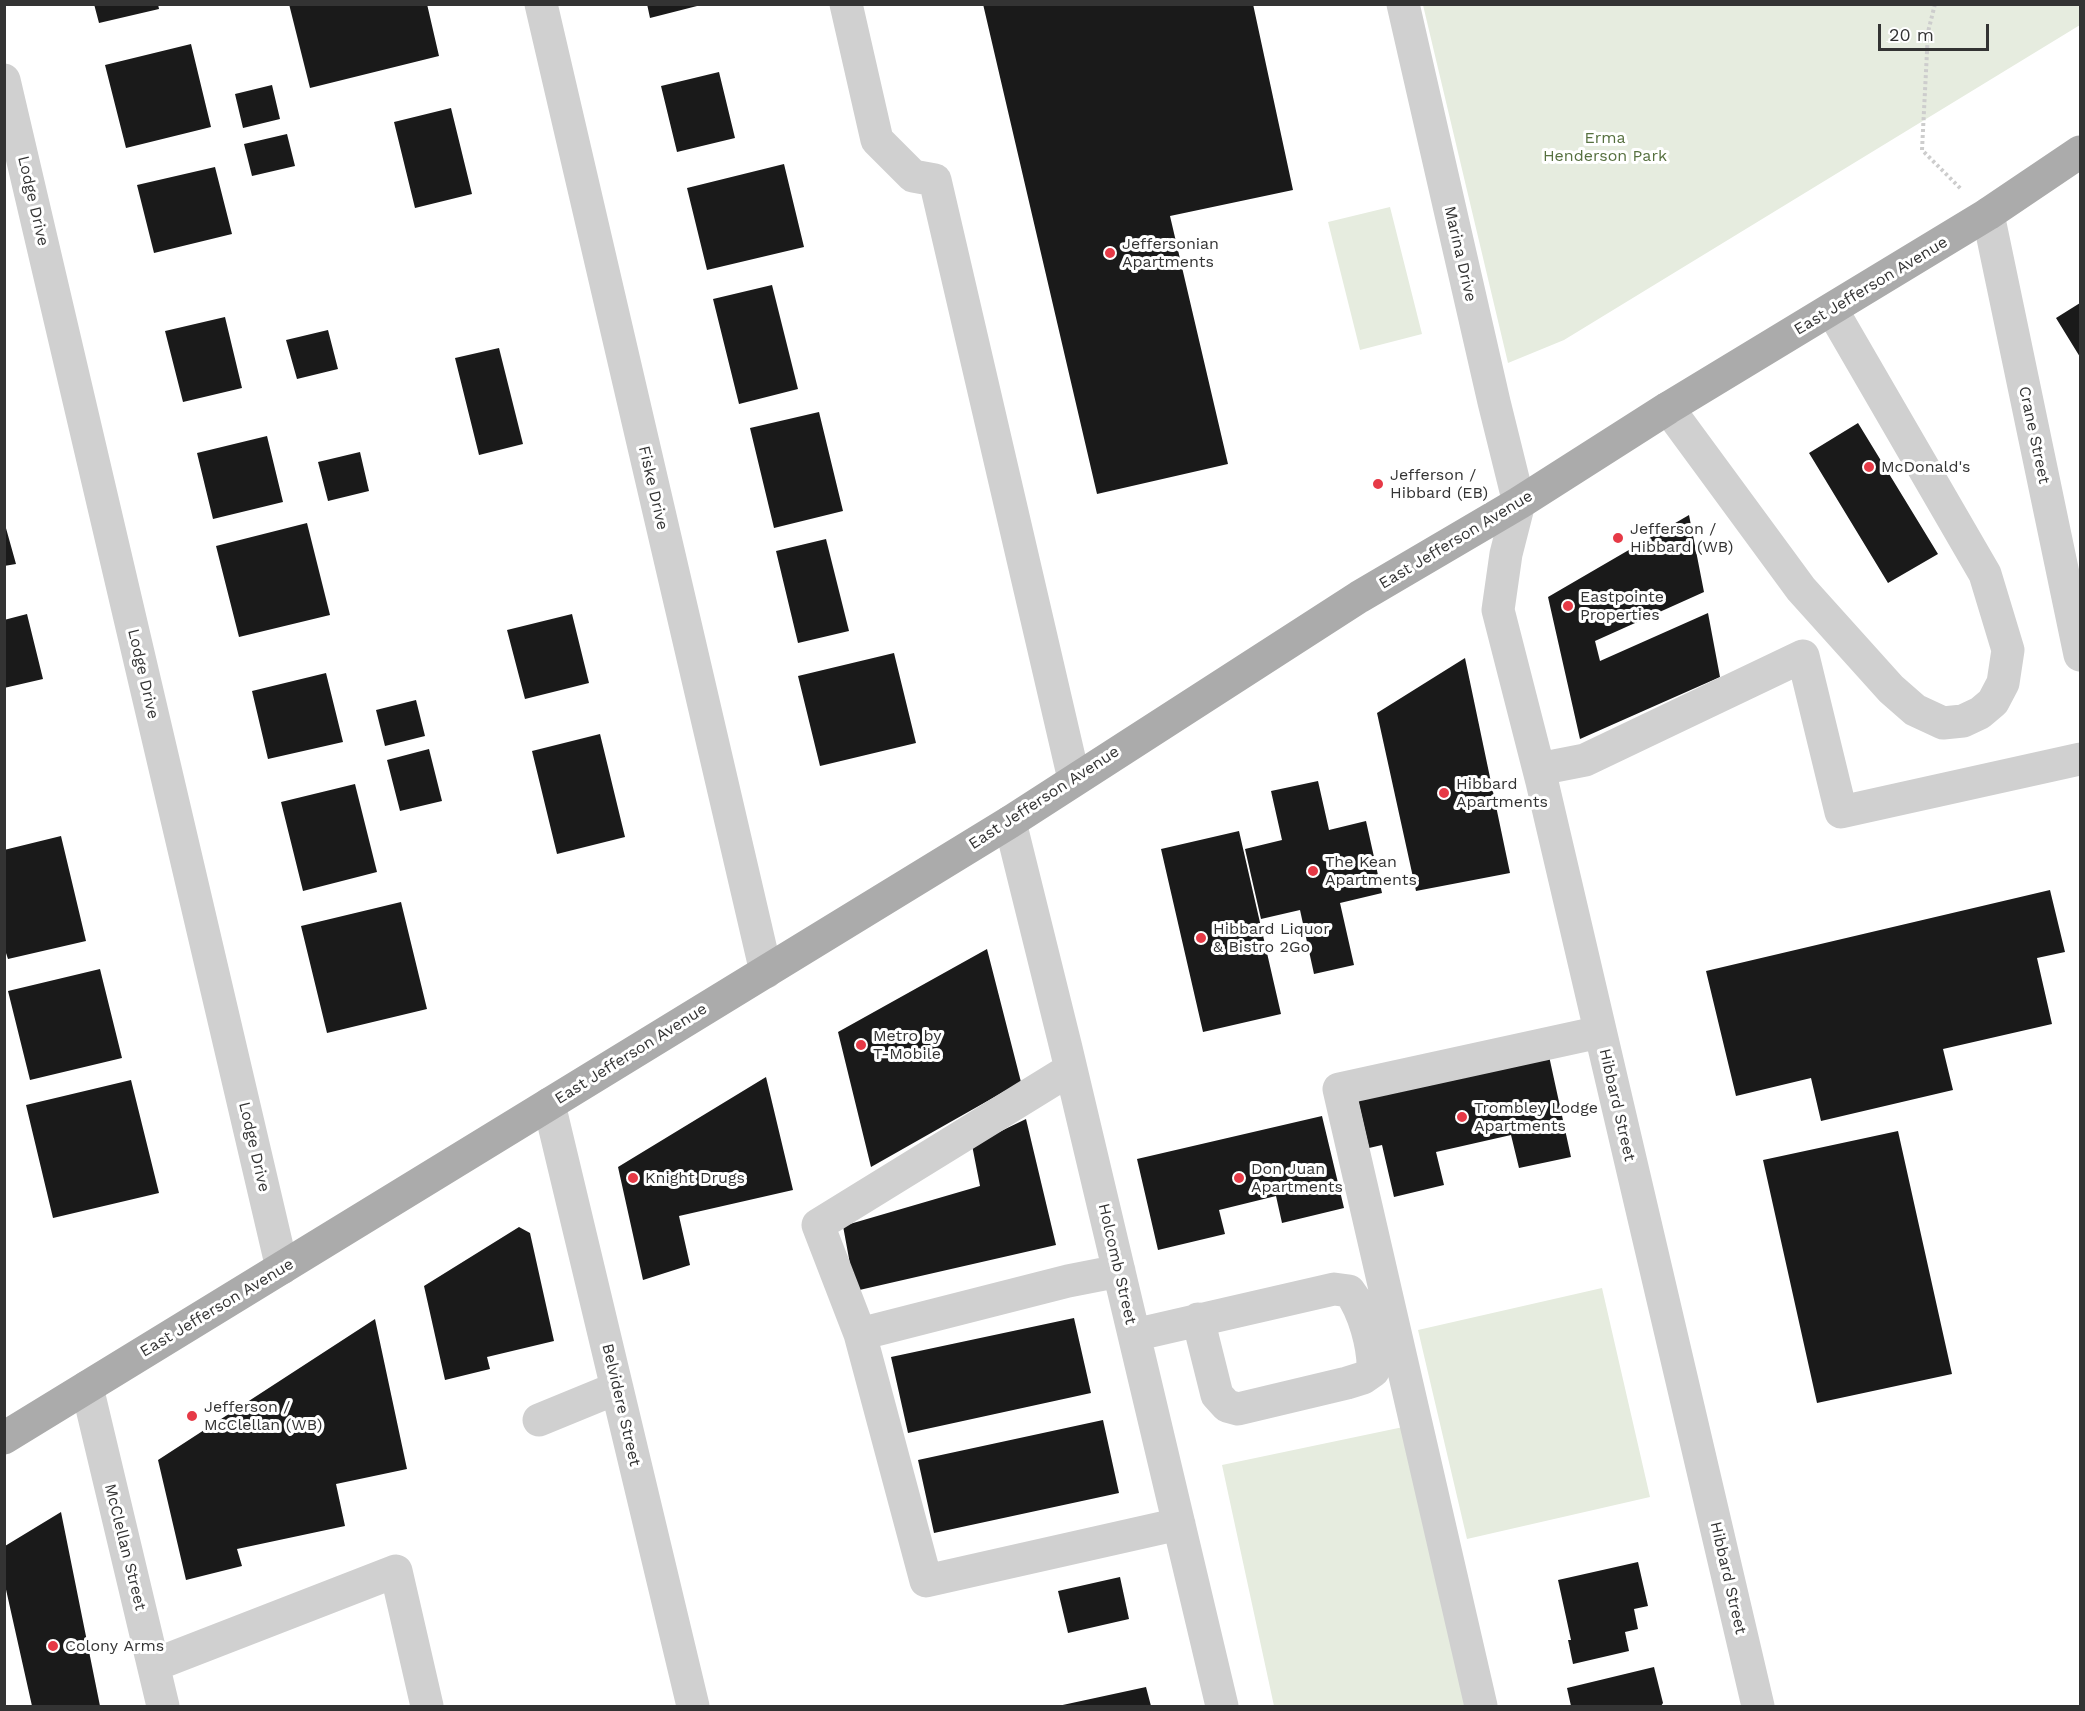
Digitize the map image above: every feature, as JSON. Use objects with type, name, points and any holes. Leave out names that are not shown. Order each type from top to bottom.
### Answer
[{"type":"main road","name":"East Jefferson Avenue","points":[[4,1437],[1010,822],[1359,597],[1519,503],[1668,408],[1988,214],[2080,152]]},
{"type":"street","name":"Fiske Drive","points":[[541,4],[766,972]]},
{"type":"street","points":[[846,4],[877,140],[913,176],[935,180],[1074,779]]},
{"type":"street","name":"Marina Drive","points":[[1403,4],[1519,503]]},
{"type":"street","name":"Lodge Drive","points":[[4,80],[282,1268]]},
{"type":"street","name":"Crane Street","points":[[1988,214],[2068,535],[2080,655]]},
{"type":"street","points":[[1668,408],[1802,589],[1891,689],[1915,711],[1943,723],[1963,721],[1980,713],[1993,702],[2003,683],[2008,650],[1985,574],[1832,310]]},
{"type":"street","name":"Hibbard Street","points":[[1519,503],[1506,554],[1498,610],[1539,769],[1758,1707]]},
{"type":"street","points":[[1539,769],[1585,760],[1803,656],[1841,812],[2080,759]]},
{"type":"street","name":"Holcomb Street","points":[[1010,822],[1222,1707]]},
{"type":"street","points":[[1481,1707],[1339,1089],[1600,1032]]},
{"type":"street","points":[[1071,1069],[819,1225],[860,1334],[926,1581],[1179,1524]]},
{"type":"street","name":"Belvidere Street","points":[[549,1104],[693,1707]]},
{"type":"street","points":[[860,1334],[1119,1270]]},
{"type":"street","points":[[1134,1335],[1197,1319],[1334,1289],[1349,1291],[1358,1302],[1373,1356],[1373,1371],[1363,1378],[1347,1383],[1238,1409],[1227,1406],[1217,1395],[1197,1319]]},
{"type":"street","name":"McClellan Street","points":[[87,1387],[164,1707]]},
{"type":"street","points":[[539,1420],[616,1388]]},
{"type":"street","points":[[154,1665],[396,1571],[427,1707]]},
{"type":"path","points":[[1935,4],[1928,32],[1922,150],[1988,214]]},
{"type":"green space","name":"Erma Henderson Park","points":[[2080,4],[2080,25],[1564,340],[1508,363],[1423,5]]},
{"type":"green space","points":[[1390,207],[1422,334],[1360,350],[1328,222]]},
{"type":"green space","points":[[1602,1288],[1650,1497],[1467,1539],[1418,1330]]},
{"type":"green space","points":[[1408,1426],[1468,1706],[1274,1706],[1222,1465]]},
{"type":"building","points":[[94,4],[158,4],[159,9],[99,23]]},
{"type":"building","points":[[289,4],[427,4],[439,56],[310,88]]},
{"type":"building","points":[[647,4],[700,4],[701,5],[650,18]]},
{"type":"building","name":"Jeffersonian Apartments","points":[[983,4],[1253,4],[1293,190],[1170,216],[1228,464],[1097,494]]},
{"type":"building","points":[[191,44],[211,127],[126,148],[105,65]]},
{"type":"building","points":[[719,72],[735,138],[677,152],[661,86]]},
{"type":"building","points":[[272,85],[280,119],[243,128],[235,94]]},
{"type":"building","points":[[451,108],[472,194],[415,208],[394,122]]},
{"type":"building","points":[[287,134],[295,166],[252,176],[244,144]]},
{"type":"building","points":[[784,164],[804,247],[707,270],[687,188]]},
{"type":"building","points":[[215,167],[232,234],[154,253],[137,185]]},
{"type":"building","points":[[772,285],[798,389],[739,404],[713,299]]},
{"type":"building","points":[[2080,303],[2080,357],[2056,318]]},
{"type":"building","points":[[225,317],[242,388],[183,402],[165,331]]},
{"type":"building","points":[[328,330],[338,369],[297,379],[286,340]]},
{"type":"building","points":[[499,348],[523,444],[479,455],[455,358]]},
{"type":"building","points":[[819,412],[843,511],[774,528],[750,428]]},
{"type":"building","points":[[1858,423],[1938,554],[1888,583],[1809,453]]},
{"type":"building","points":[[267,436],[283,502],[213,519],[197,453]]},
{"type":"building","points":[[360,452],[369,491],[328,501],[318,462]]},
{"type":"building","points":[[1689,515],[1704,592],[1595,641],[1600,661],[1708,613],[1720,677],[1580,739],[1548,597]]},
{"type":"building","points":[[4,521],[16,564],[4,566]]},
{"type":"building","points":[[307,523],[330,615],[239,637],[216,546]]},
{"type":"building","points":[[826,539],[849,631],[798,643],[776,551]]},
{"type":"building","points":[[27,614],[43,679],[4,688],[4,620]]},
{"type":"building","points":[[572,614],[589,683],[525,699],[507,630]]},
{"type":"building","points":[[894,653],[916,743],[820,766],[798,676]]},
{"type":"building","name":"Hibbard Apartments","points":[[1465,658],[1510,873],[1416,891],[1377,713]]},
{"type":"building","points":[[326,673],[343,742],[268,759],[252,691]]},
{"type":"building","points":[[416,700],[425,736],[385,746],[376,710]]},
{"type":"building","points":[[600,734],[625,837],[557,854],[532,751]]},
{"type":"building","points":[[429,749],[442,801],[400,811],[387,760]]},
{"type":"building","name":"The Kean Apartments","points":[[1318,781],[1329,830],[1366,821],[1382,893],[1340,903],[1354,965],[1314,974],[1300,910],[1261,919],[1245,849],[1282,840],[1271,791]]},
{"type":"building","points":[[355,784],[377,872],[303,891],[281,802]]},
{"type":"building","points":[[1239,831],[1281,1014],[1203,1032],[1161,849]]},
{"type":"building","points":[[61,836],[86,941],[8,959],[4,947],[4,850]]},
{"type":"building","points":[[2050,890],[2065,952],[2037,958],[2052,1024],[1943,1049],[1953,1090],[1821,1121],[1811,1078],[1736,1096],[1706,971]]},
{"type":"building","points":[[401,902],[427,1009],[327,1033],[301,926]]},
{"type":"building","points":[[987,949],[1021,1082],[871,1167],[838,1032]]},
{"type":"building","points":[[100,969],[122,1058],[30,1080],[8,991]]},
{"type":"building","name":"Trombley Lodge Apartments","points":[[1549,1056],[1571,1157],[1519,1168],[1511,1135],[1436,1152],[1444,1185],[1394,1197],[1382,1145],[1369,1148],[1358,1100]]},
{"type":"building","points":[[766,1077],[793,1190],[679,1216],[690,1265],[643,1280],[618,1167]]},
{"type":"building","points":[[131,1080],[159,1193],[53,1218],[26,1105]]},
{"type":"building","name":"Don Juan Apartments","points":[[1322,1116],[1344,1208],[1282,1223],[1276,1196],[1219,1210],[1225,1234],[1158,1250],[1137,1159]]},
{"type":"building","points":[[1026,1119],[1056,1245],[855,1291],[843,1226],[980,1186],[972,1145]]},
{"type":"building","points":[[1898,1131],[1952,1374],[1817,1403],[1763,1160]]},
{"type":"building","points":[[519,1227],[530,1233],[554,1341],[487,1357],[490,1369],[445,1380],[424,1286]]},
{"type":"building","points":[[1074,1318],[1091,1393],[908,1433],[891,1357]]},
{"type":"building","points":[[375,1319],[407,1469],[336,1484],[345,1526],[237,1549],[242,1566],[186,1580],[158,1460]]},
{"type":"building","points":[[1103,1420],[1119,1493],[934,1533],[918,1460]]},
{"type":"building","name":"Colony Arms","points":[[61,1512],[100,1706],[32,1706],[5,1585],[5,1546]]},
{"type":"building","points":[[1638,1562],[1648,1606],[1634,1609],[1638,1629],[1625,1632],[1629,1651],[1573,1664],[1568,1640],[1571,1640],[1558,1580]]},
{"type":"building","points":[[1120,1577],[1129,1619],[1068,1633],[1058,1591]]},
{"type":"building","points":[[1654,1667],[1663,1703],[1661,1706],[1571,1706],[1567,1688]]},
{"type":"building","points":[[1146,1687],[1151,1706],[1058,1706]]},
{"type":"place","name":"Jeffersonian Apartments","points":[[1110,253]]},
{"type":"place","name":"McDonald's","points":[[1869,467]]},
{"type":"place","name":"Jefferson / Hibbard (EB)","points":[[1378,484]]},
{"type":"place","name":"Jefferson / Hibbard (WB)","points":[[1618,538]]},
{"type":"place","name":"Eastpointe Properties","points":[[1568,606]]},
{"type":"place","name":"Hibbard Apartments","points":[[1444,793]]},
{"type":"place","name":"The Kean Apartments","points":[[1313,871]]},
{"type":"place","name":"Hibbard Liquor & Bistro 2Go","points":[[1201,938]]},
{"type":"place","name":"Metro by T-Mobile","points":[[861,1045]]},
{"type":"place","name":"Trombley Lodge Apartments","points":[[1462,1117]]},
{"type":"place","name":"Knight Drugs","points":[[633,1178]]},
{"type":"place","name":"Don Juan Apartments","points":[[1239,1178]]},
{"type":"place","name":"Jefferson / McClellan (WB)","points":[[192,1416]]},
{"type":"place","name":"Colony Arms","points":[[53,1646]]}]
